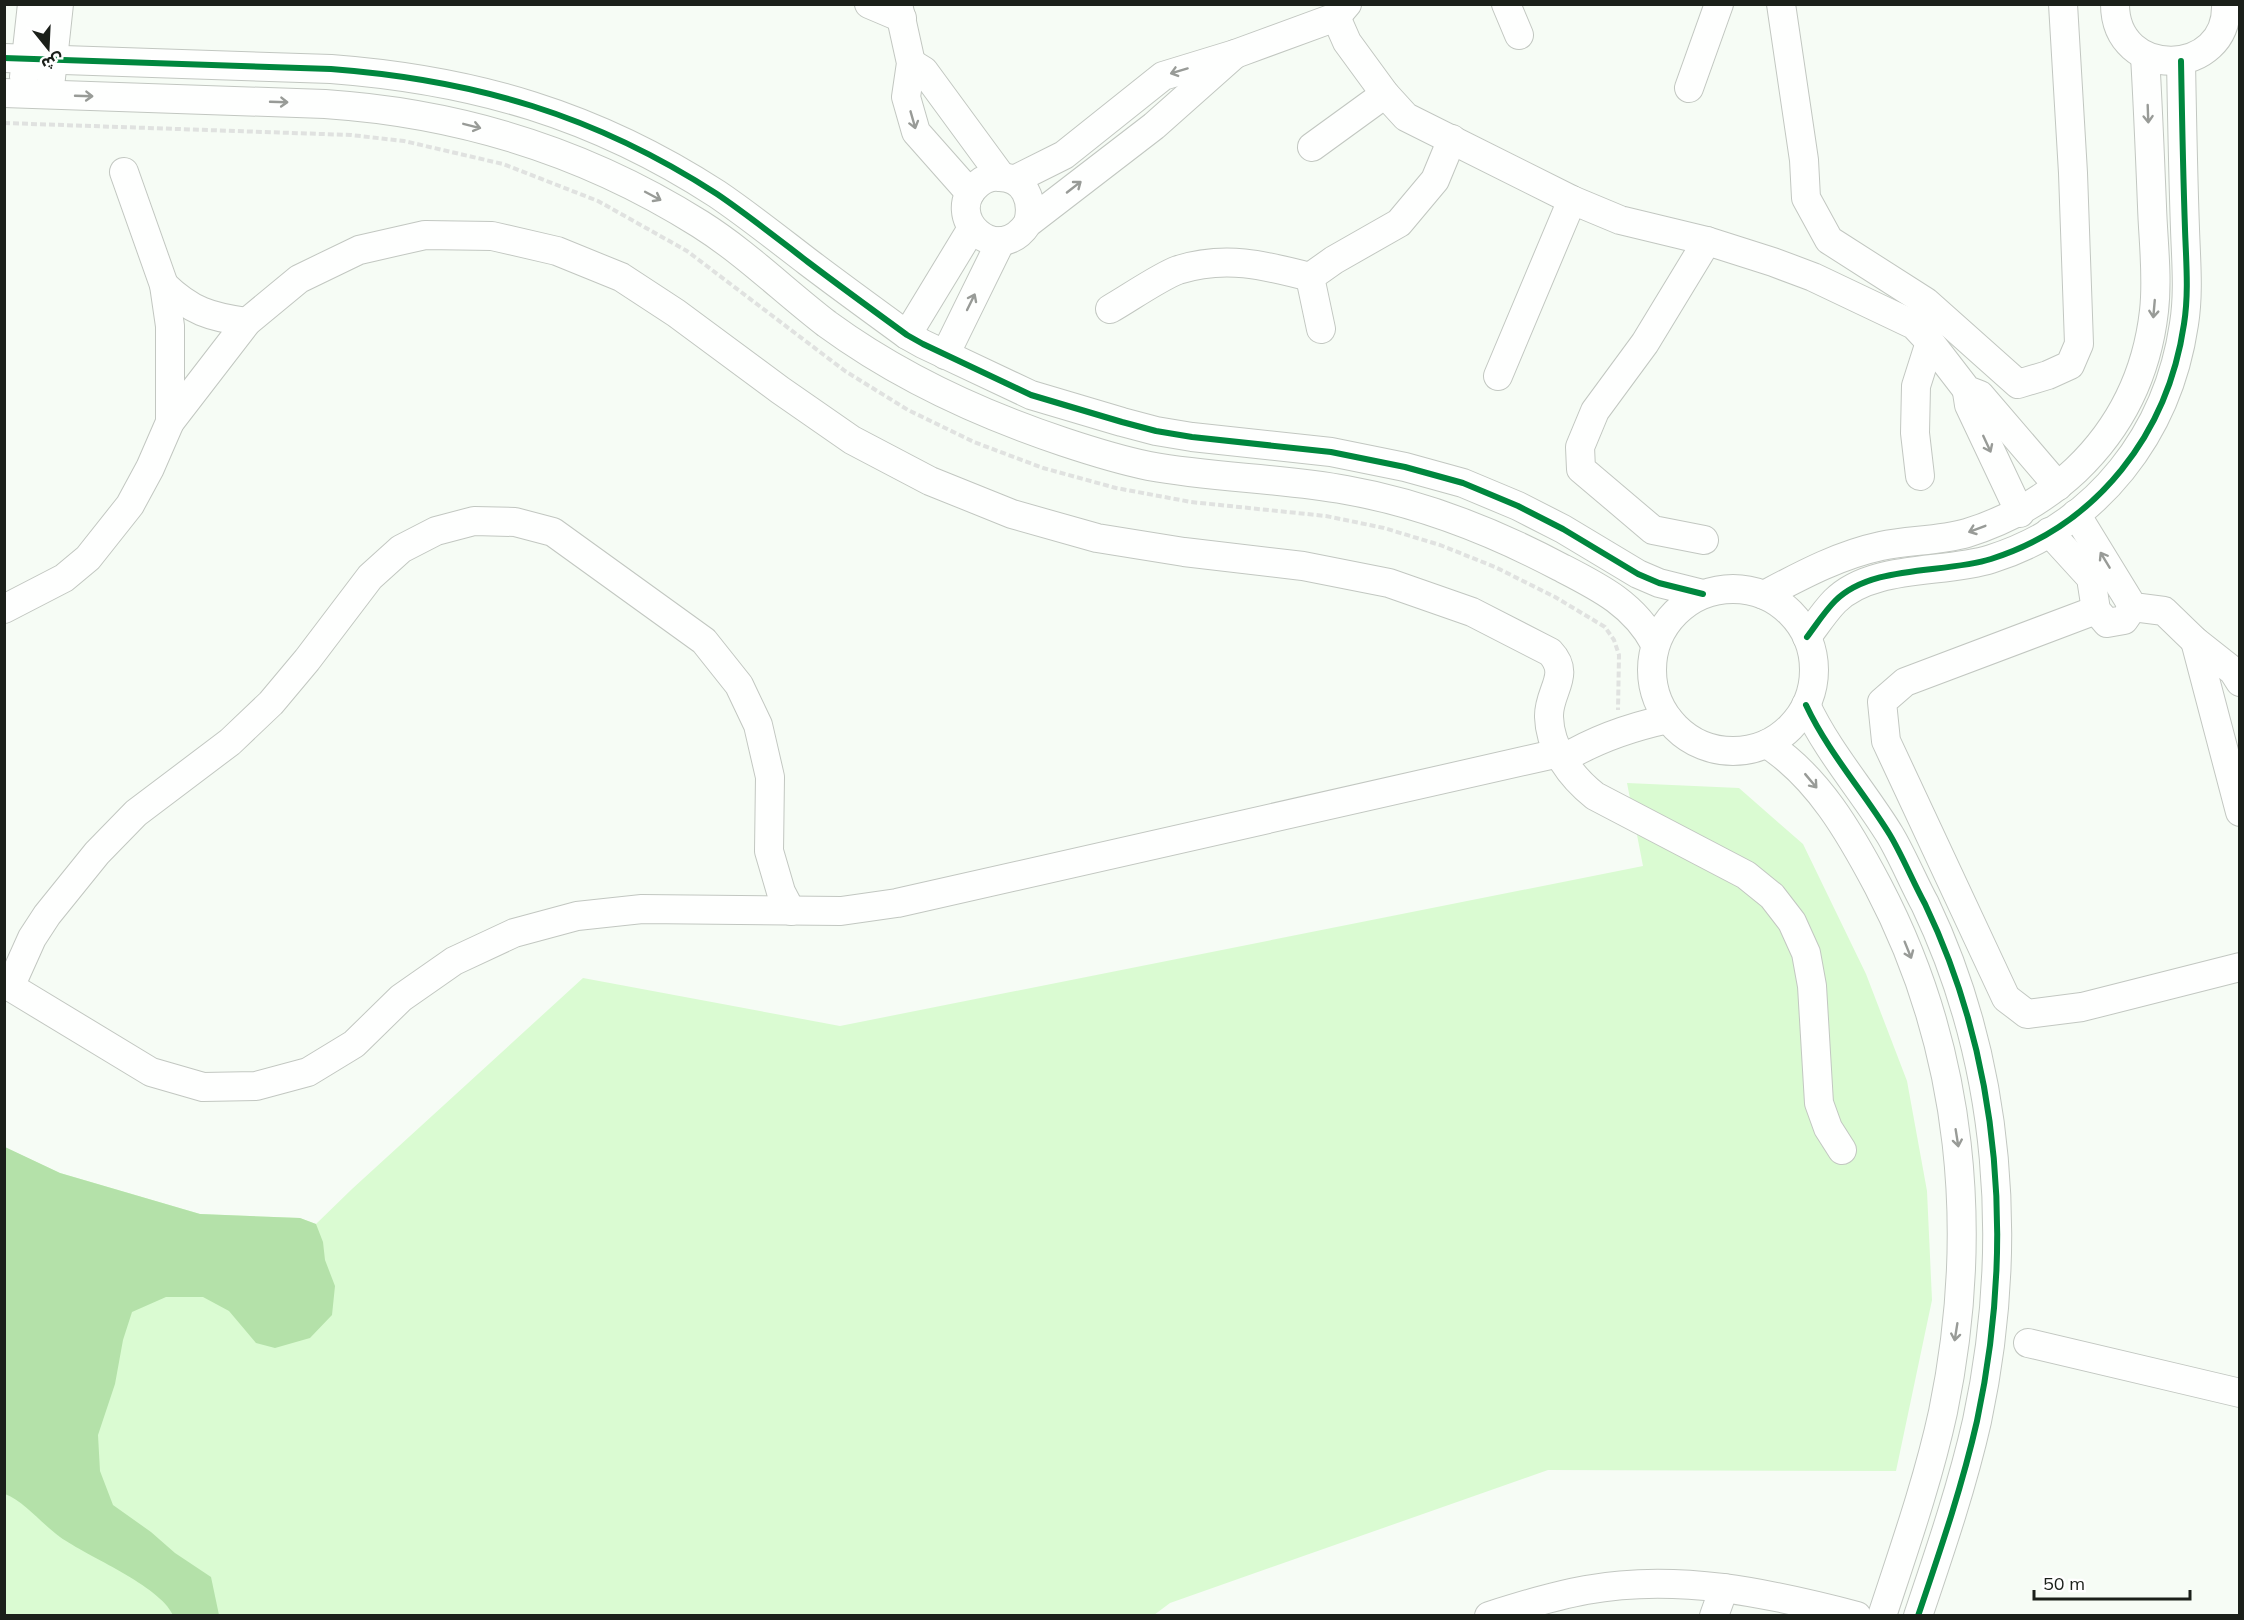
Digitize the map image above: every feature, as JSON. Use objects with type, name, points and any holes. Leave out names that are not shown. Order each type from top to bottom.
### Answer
[{"type":"street","points":[[32,4],[26,94],[325,104],[375,108],[454,122],[522,139],[615,176],[659,199],[743,253],[825,322],[861,347],[962,403],[1005,421],[1110,456],[1146,465],[1346,490],[1425,510],[1509,542],[1604,589],[1637,617],[1655,644]]},
{"type":"street","points":[[27,58],[59,4]]},
{"type":"street","points":[[869,4],[900,11],[910,63],[906,97],[916,132],[970,193]]},
{"type":"street","points":[[1506,4],[1519,35]]},
{"type":"street","points":[[1689,87],[1719,4]]},
{"type":"street","points":[[1781,4],[1804,160],[1806,198],[1829,240],[1926,302],[2018,384],[2048,375],[2070,365],[2079,344],[2073,172],[2058,6]]},
{"type":"street","points":[[2115,4],[2119,26],[2125,38],[2134,48],[2145,56],[2169,62],[2194,57],[2228,38],[2223,25],[2226,4]]},
{"type":"street","points":[[1235,54],[1154,126],[1028,223],[1017,235],[1001,241],[985,238],[972,228],[967,216],[966,205],[970,193],[983,180],[1008,178],[1064,154],[1163,76],[1235,54],[1341,11],[1347,42],[1385,94],[1406,117],[1572,200],[1620,220],[1707,241],[1813,277],[1914,325],[1967,390],[1980,396],[2040,499]]},
{"type":"street","points":[[1764,595],[1837,559],[1860,551],[1967,533],[2040,499],[2096,450],[2119,419],[2136,384],[2148,347],[2154,309],[2155,270],[2145,56]]},
{"type":"street","points":[[27,58],[331,69],[382,73],[444,83],[533,105],[582,123],[628,144],[700,184],[760,225],[847,292],[925,345],[1031,395],[1156,431],[1331,452],[1405,467],[1463,483],[1518,506],[1563,529],[1659,584],[1704,594]]},
{"type":"street","points":[[1807,637],[1836,600],[1873,579],[1990,560],[2028,544],[2063,524],[2096,499],[2124,470],[2147,436],[2165,400],[2178,361],[2185,321],[2181,61]]},
{"type":"street","points":[[910,63],[924,71],[1008,178],[1024,188],[1030,199],[1031,211],[1028,223]]},
{"type":"street","points":[[1312,147],[1385,94]]},
{"type":"street","points":[[1110,309],[1177,271],[1224,261],[1254,263],[1310,277],[1334,260],[1399,223],[1435,180],[1452,140]]},
{"type":"street","points":[[124,172],[164,285],[170,326],[170,422]]},
{"type":"street","points":[[1498,376],[1572,200]]},
{"type":"street","points":[[925,345],[972,228]]},
{"type":"street","points":[[4,609],[63,578],[88,558],[130,505],[150,468],[170,422],[247,322],[299,279],[359,250],[425,235],[492,236],[557,251],[621,277],[676,313],[852,440],[930,481],[1012,514],[1097,538],[1184,552],[1303,566],[1389,583],[1472,612],[1550,652],[1556,658],[1560,676],[1550,700],[1551,731],[1559,753],[1582,786],[1594,796],[1746,875],[1772,896],[1792,922],[1806,953],[1812,986],[1820,1103],[1828,1128],[1842,1150]]},
{"type":"street","points":[[908,375],[925,345],[1001,241]]},
{"type":"street","points":[[1704,540],[1653,530],[1581,469],[1580,447],[1596,411],[1645,343],[1707,241]]},
{"type":"street","points":[[1310,277],[1321,329]]},
{"type":"street","points":[[164,285],[198,312],[247,322]]},
{"type":"street","points":[[1920,476],[1915,433],[1917,386],[1930,342]]},
{"type":"street","points":[[1967,390],[1969,405],[2040,499],[2133,607],[2164,611],[2194,641],[2233,671],[2240,682]]},
{"type":"street","points":[[740,911],[753,893],[763,873],[769,851],[770,777],[758,725],[739,685],[704,641],[552,532],[515,522],[474,521],[436,531],[400,549],[370,577],[271,703],[230,742],[136,813],[97,853],[42,923],[7,985],[151,1072],[203,1087],[256,1086],[308,1072],[354,1044],[401,998],[454,961],[514,933],[577,916],[642,909],[740,911],[842,911],[897,903],[1559,753],[1643,712],[1663,711]]},
{"type":"street","points":[[2063,524],[2091,578],[2096,610],[2107,623],[2124,620],[2133,607]]},
{"type":"street","points":[[1724,589],[1744,589],[1764,595],[1782,605],[1797,619],[1807,637],[1814,659],[1813,683],[1806,705],[1789,727],[1767,744],[1746,750],[1724,751],[1702,745],[1683,735],[1663,711],[1652,683],[1651,664],[1655,644],[1666,623],[1682,606],[1704,594],[1724,589]]},
{"type":"street","points":[[2096,610],[1905,682],[1882,702],[1886,741],[2006,998],[2027,1014],[2082,1007],[2240,967]]},
{"type":"street","points":[[2194,641],[2240,812]]},
{"type":"street","points":[[1806,705],[1817,729],[1891,837],[1926,908],[1956,981],[1979,1057],[1993,1142],[1998,1229],[1994,1316],[1977,1420],[1951,1517],[1918,1616]]},
{"type":"street","points":[[1767,744],[1786,756],[1819,791],[1861,853],[1896,920],[1924,990],[1943,1062],[1958,1144],[1963,1228],[1959,1312],[1942,1413],[1919,1501],[1882,1616]]},
{"type":"street","points":[[769,851],[781,892],[791,911]]},
{"type":"street","points":[[2028,1343],[2240,1393]]},
{"type":"street","points":[[1942,1413],[1977,1420]]},
{"type":"street","points":[[1489,1616],[1587,1590],[1655,1583],[1724,1588],[1791,1598],[1857,1616]]},
{"type":"street","points":[[1714,1616],[1724,1588]]},
{"type":"shaded area","points":[[1627,783],[1739,788],[1803,844],[1866,974],[1907,1081],[1927,1191],[1932,1300],[1896,1471],[1548,1470],[1170,1603],[1154,1615],[5,1615],[4,1147],[60,1173],[200,1214],[300,1218],[316,1224],[583,978],[840,1026],[1643,866]]},
{"type":"shaded area","points":[[5,1147],[60,1173],[200,1214],[300,1218],[316,1224],[323,1242],[325,1260],[335,1286],[332,1315],[310,1338],[275,1348],[256,1343],[229,1311],[203,1297],[166,1297],[132,1312],[123,1340],[115,1384],[98,1435],[100,1471],[113,1505],[151,1532],[175,1553],[211,1577],[219,1615],[173,1615],[165,1604],[138,1582],[72,1545],[5,1494]]},
{"type":"cycle path","points":[[4,58],[331,69],[435,82],[532,106],[579,123],[671,166],[729,202],[907,335],[1031,395],[1156,431],[1331,452],[1405,467],[1463,483],[1518,506],[1563,529],[1638,574],[1659,583],[1703,594]]},
{"type":"cycle path","points":[[1807,637],[1835,601],[1850,589],[1868,581],[1888,575],[1972,564],[2029,544],[2064,523],[2095,498],[2122,470],[2144,437],[2162,402],[2176,364],[2186,312],[2181,61]]},
{"type":"cycle path","points":[[1806,705],[1835,755],[1895,843],[1925,904],[1951,965],[1971,1028],[1985,1093],[1994,1158],[1997,1224],[1995,1290],[1989,1356],[1965,1470],[1918,1616]]}]
